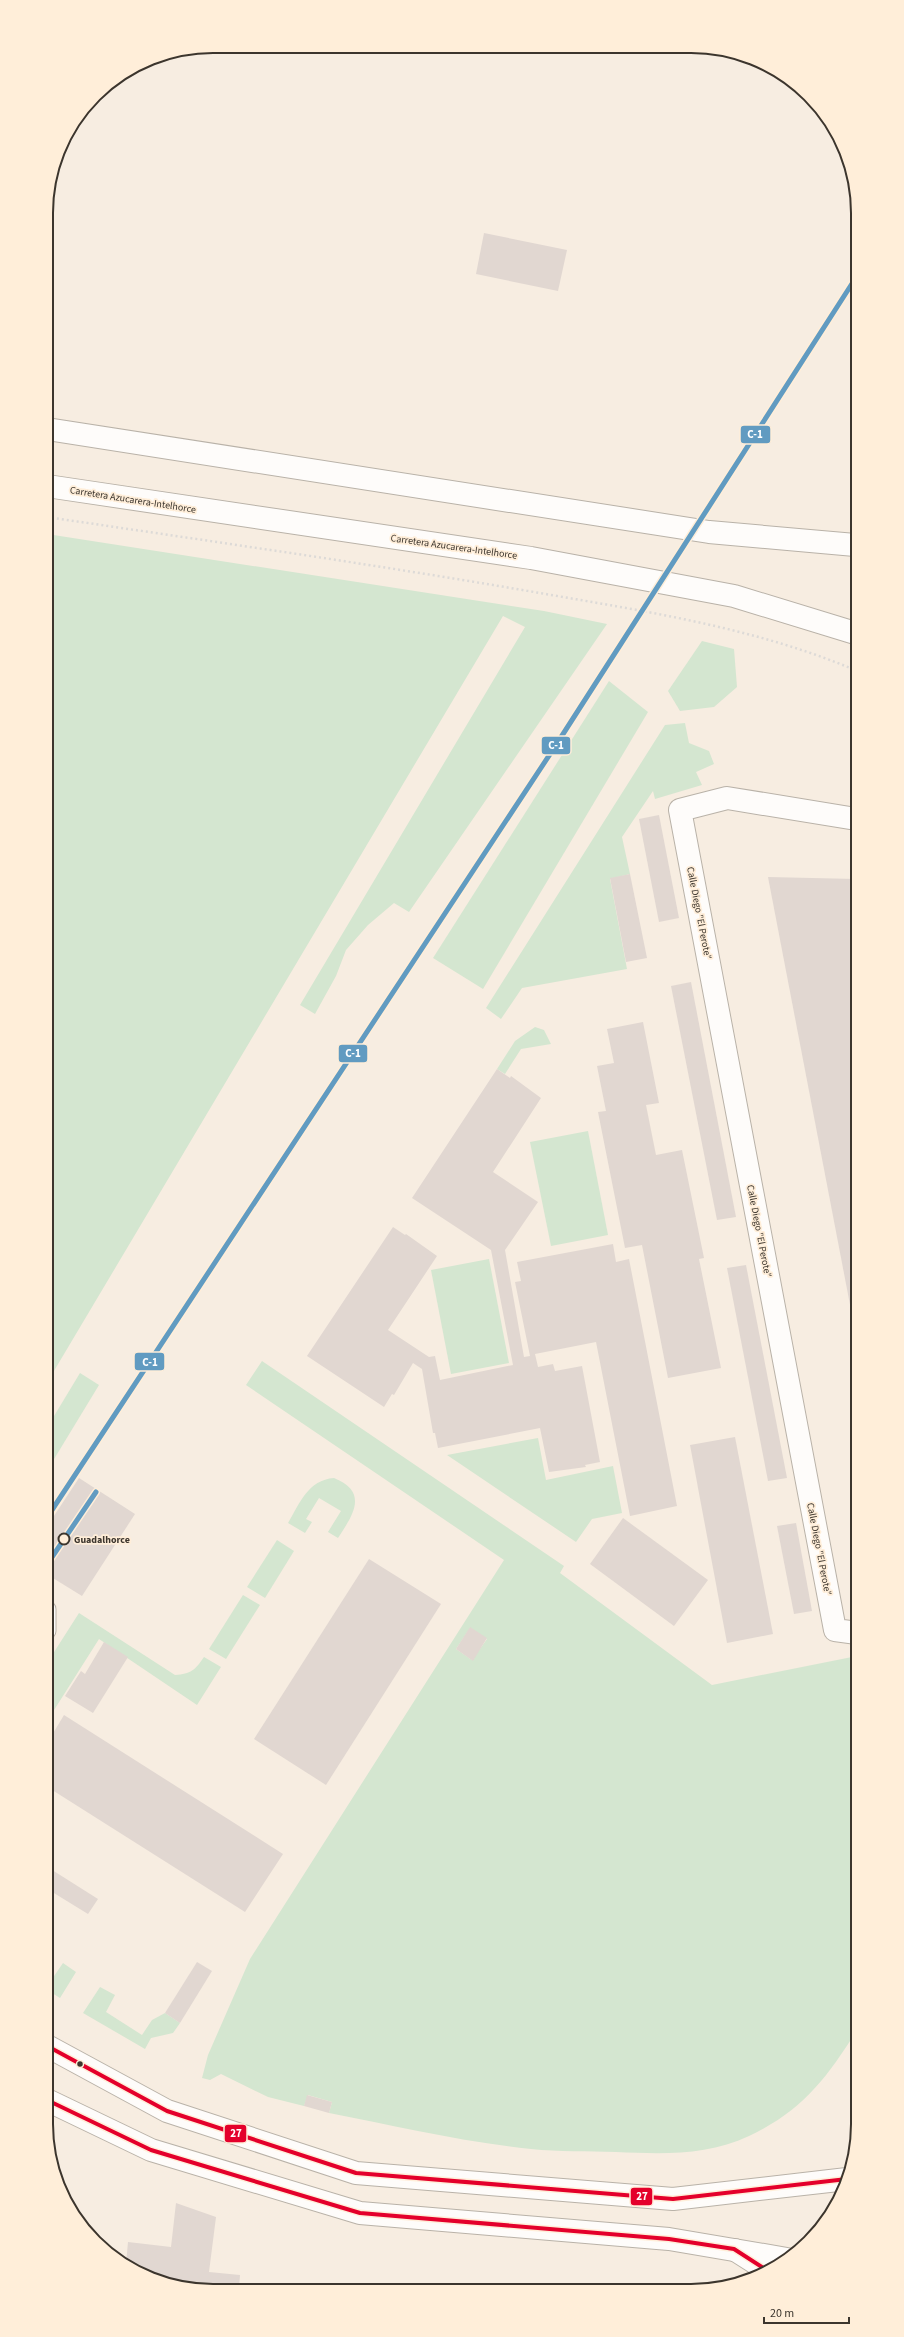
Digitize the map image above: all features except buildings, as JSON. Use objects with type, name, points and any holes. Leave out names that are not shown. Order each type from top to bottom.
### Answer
[{"type":"main road","points":[[53,430],[708,532],[851,545]]},
{"type":"main road","name":"Carretera Azucarera-Intelhorce","points":[[53,487],[531,558],[734,596],[851,632]]},
{"type":"main road","name":"Calle Diego \"El Perote\"","points":[[851,817],[727,798],[680,810],[835,1630],[851,1632]]},
{"type":"main road","points":[[53,2049],[167,2112],[356,2173],[673,2199],[841,2180]]},
{"type":"main road","points":[[53,2103],[151,2150],[360,2213],[669,2239],[779,2258]]},
{"type":"main road","points":[[734,2249],[763,2268]]},
{"type":"path","points":[[53,518],[419,572],[686,618],[764,638],[851,668]]},
{"type":"green space","points":[[53,535],[544,611],[607,624],[409,912],[394,903],[368,925],[346,950],[336,976],[315,1014],[300,1005],[525,627],[503,616],[53,1373]]},
{"type":"green space","points":[[702,641],[734,649],[737,687],[714,707],[680,711],[668,691]]},
{"type":"green space","points":[[609,681],[648,712],[483,989],[433,958]]},
{"type":"green space","points":[[685,723],[689,743],[709,751],[714,764],[696,772],[702,785],[655,799],[653,791],[622,837],[630,874],[610,879],[627,969],[522,988],[501,1019],[486,1008],[665,725]]},
{"type":"green space","points":[[535,1027],[544,1030],[551,1044],[521,1049],[505,1074],[497,1069],[515,1041]]},
{"type":"green space","points":[[588,1131],[608,1235],[551,1246],[530,1142]]},
{"type":"green space","points":[[489,1259],[509,1363],[451,1374],[431,1270]]},
{"type":"green space","points":[[262,1361],[564,1566],[560,1573],[712,1685],[851,1657],[851,2039],[824,2078],[799,2104],[768,2126],[733,2143],[701,2150],[667,2153],[563,2151],[506,2146],[455,2138],[329,2113],[332,2102],[308,2095],[304,2106],[268,2097],[221,2074],[210,2080],[202,2078],[208,2055],[250,1959],[504,1560],[246,1385]],"holes":[[[470,1628],[487,1639],[472,1660],[456,1649]]]},
{"type":"green space","points":[[80,1373],[99,1385],[53,1461],[53,1418]]},
{"type":"green space","points":[[538,1438],[546,1480],[613,1466],[622,1513],[592,1519],[576,1542],[447,1455]]},
{"type":"green space","points":[[334,1478],[352,1490],[355,1497],[353,1513],[338,1538],[328,1532],[341,1511],[319,1498],[306,1519],[312,1522],[305,1533],[288,1523],[301,1500],[311,1488],[318,1483]]},
{"type":"green space","points":[[277,1540],[294,1551],[265,1598],[247,1587]]},
{"type":"green space","points":[[243,1595],[260,1605],[226,1659],[209,1649]]},
{"type":"green space","points":[[79,1613],[175,1675],[189,1672],[198,1665],[204,1657],[221,1667],[197,1705],[99,1639],[53,1712],[53,1654]]},
{"type":"green space","points":[[63,1963],[76,1972],[60,1998],[53,1994],[53,1978]]},
{"type":"green space","points":[[100,1987],[115,1995],[106,2012],[142,2035],[152,2020],[165,2013],[180,2023],[173,2033],[151,2038],[145,2049],[83,2013]]},
{"type":"transit line","name":"C-1","points":[[53,1508],[556,745],[851,285]]},
{"type":"transit line","name":"C-1","points":[[53,1556],[96,1492]]},
{"type":"transit line","name":"27","points":[[53,2049],[167,2111],[356,2173],[673,2199],[841,2180]]},
{"type":"transit line","name":"27","points":[[53,2103],[151,2150],[360,2213],[669,2239],[734,2249],[763,2268]]},
{"type":"place","name":"Guadalhorce","points":[[64,1539]]}]
